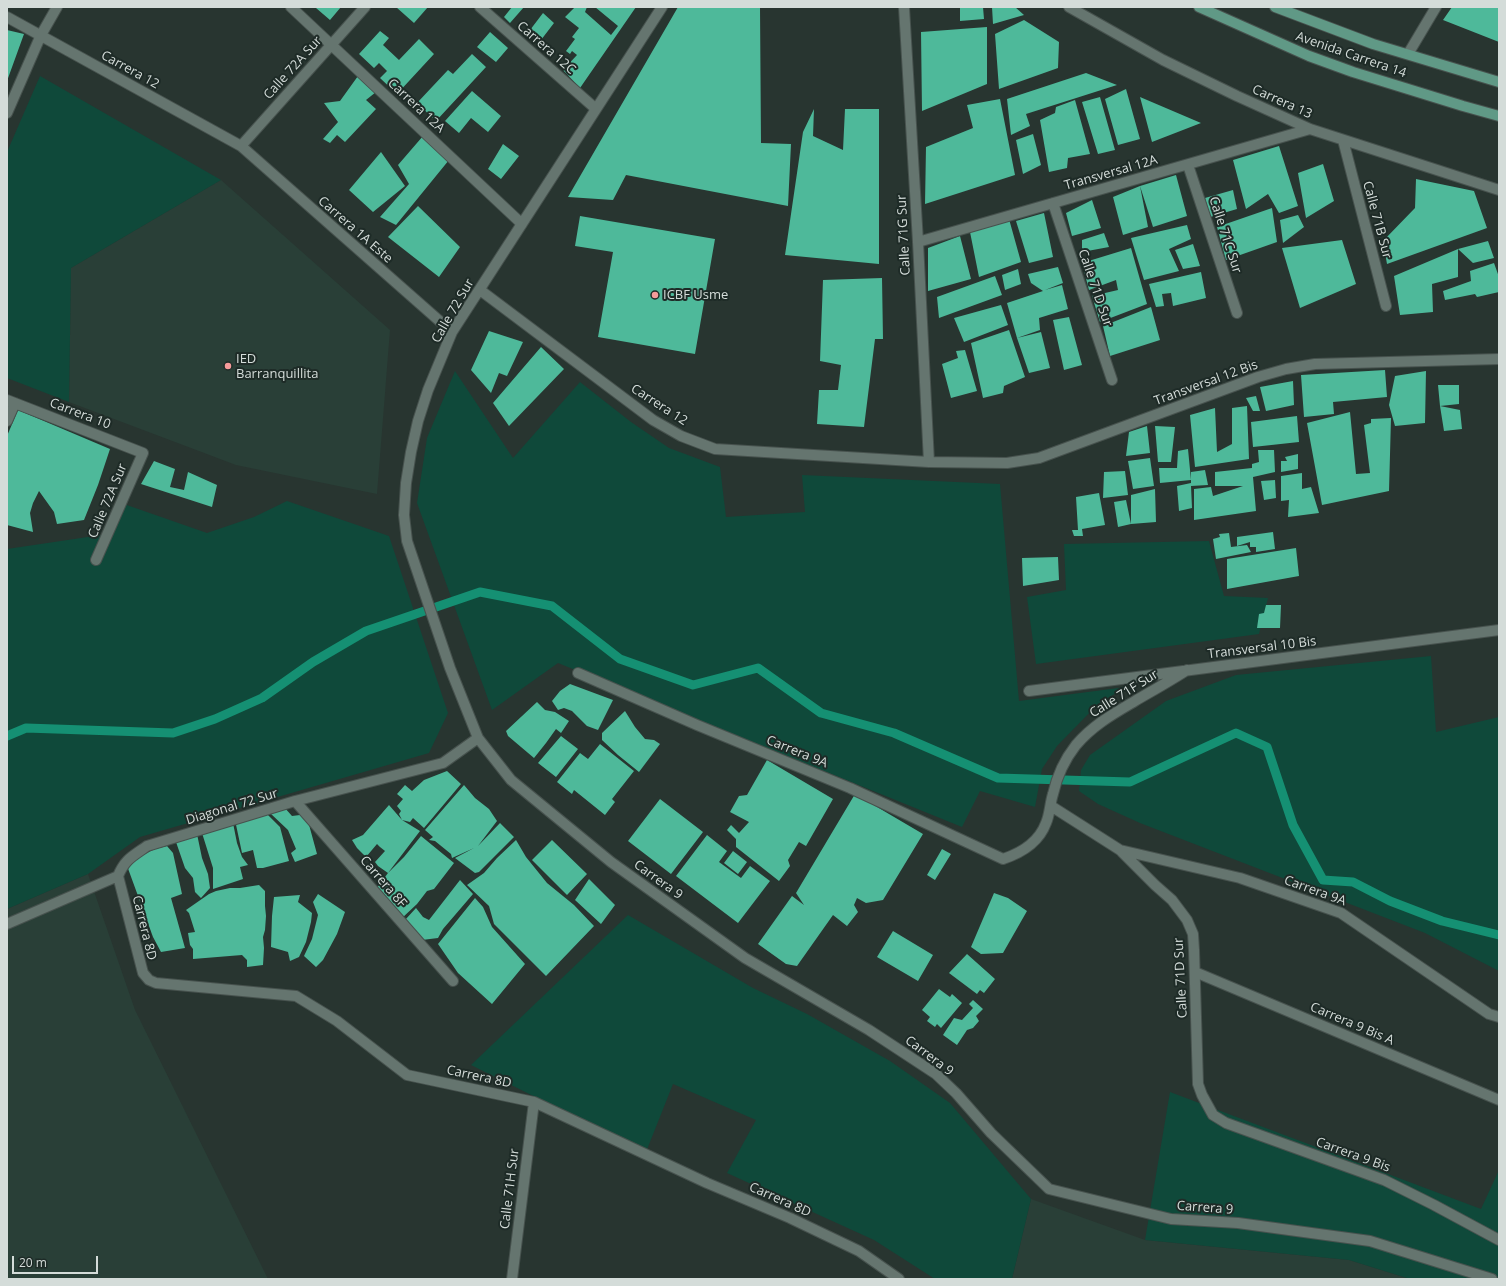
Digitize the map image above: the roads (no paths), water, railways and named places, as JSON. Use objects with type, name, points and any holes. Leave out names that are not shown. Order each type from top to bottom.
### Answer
[{"type":"main road","name":"Avenida Carrera 14","points":[[1199,7],[1309,56],[1353,72],[1499,116]]},
{"type":"main road","name":"Avenida Carrera 14","points":[[1275,7],[1373,44],[1499,82]]},
{"type":"street","points":[[7,113],[41,35],[57,7]]},
{"type":"street","name":"Carrera 12A","points":[[291,7],[522,224]]},
{"type":"street","name":"Calle 72A Sur","points":[[241,146],[365,7]]},
{"type":"street","name":"Carrera 12C","points":[[480,7],[596,109]]},
{"type":"street","name":"Calle 72 Sur","points":[[450,668],[407,541],[404,515],[406,484],[418,421],[428,390],[452,332],[662,7]]},
{"type":"street","name":"Calle 71G Sur","points":[[904,7],[929,462]]},
{"type":"street","name":"Carrera 13","points":[[1069,7],[1163,60],[1236,96],[1310,129],[1499,190]]},
{"type":"street","points":[[1408,54],[1436,7]]},
{"type":"street","name":"Carrera 12","points":[[7,17],[241,146]]},
{"type":"street","name":"Transversal 12A","points":[[918,242],[1310,129]]},
{"type":"street","name":"Calle 71B Sur","points":[[1343,140],[1386,306]]},
{"type":"street","name":"Carrera 1A Este","points":[[241,146],[452,332]]},
{"type":"street","name":"Calle 71C Sur","points":[[1188,165],[1237,313]]},
{"type":"street","name":"Calle 71D Sur","points":[[1053,203],[1112,380]]},
{"type":"street","name":"Carrera 12","points":[[480,290],[653,420],[681,436],[715,449],[929,462]]},
{"type":"street","name":"Transversal 12 Bis","points":[[929,462],[1007,463],[1039,458],[1258,377],[1286,369],[1308,365],[1499,359]]},
{"type":"street","points":[[7,421],[11,401]]},
{"type":"street","name":"Carrera 10","points":[[11,401],[143,452]]},
{"type":"street","name":"Calle 72A Sur","points":[[96,560],[143,452]]},
{"type":"street","name":"Transversal 10 Bis","points":[[1029,691],[1499,630]]},
{"type":"street","name":"Carrera 9","points":[[450,668],[478,738],[511,780],[611,862],[745,958],[870,1030],[936,1074],[956,1093],[991,1133],[1049,1189],[1171,1219],[1238,1223],[1370,1241],[1492,1279]]},
{"type":"street","name":"Calle 71F Sur","points":[[1003,859],[1021,852],[1036,839],[1046,823],[1051,806],[1052,795],[1065,761],[1076,745],[1088,732],[1103,720],[1187,670]]},
{"type":"street","name":"Carrera 9A","points":[[578,673],[697,725],[850,788],[1003,859]]},
{"type":"street","name":"Diagonal 72 Sur","points":[[118,876],[126,860],[147,846],[295,801],[443,763],[478,738]]},
{"type":"street","name":"Carrera 8F","points":[[295,801],[452,981]]},
{"type":"street","name":"Calle 71D Sur","points":[[1051,806],[1120,850],[1172,900],[1187,920],[1193,934],[1198,1084],[1202,1095]]},
{"type":"street","name":"Carrera 9A","points":[[1120,850],[1240,878],[1341,913],[1489,1014],[1499,1017]]},
{"type":"street","points":[[7,924],[118,876]]},
{"type":"street","name":"Carrera 8D","points":[[118,876],[142,973],[149,980],[156,983],[296,996],[337,1021],[407,1075],[534,1102],[707,1183],[790,1218],[859,1251],[899,1279]]},
{"type":"street","name":"Carrera 9 Bis A","points":[[1195,972],[1499,1100]]},
{"type":"street","name":"Carrera 9 Bis","points":[[1202,1095],[1213,1115],[1226,1123],[1384,1180],[1499,1240]]},
{"type":"street","name":"Calle 71H Sur","points":[[512,1279],[534,1102]]},
{"type":"waterway","points":[[7,736],[26,728],[173,733],[215,719],[262,698],[313,662],[366,631],[480,592],[552,606],[620,659],[693,685],[758,668],[821,713],[894,733],[998,778],[1130,782],[1236,733],[1267,747],[1293,825],[1323,880],[1353,882],[1390,901],[1442,921],[1499,935]]},
{"type":"place","name":"ICBF Usme","points":[[655,295]]},
{"type":"place","name":"IED Barranquillita","points":[[228,366]]}]
